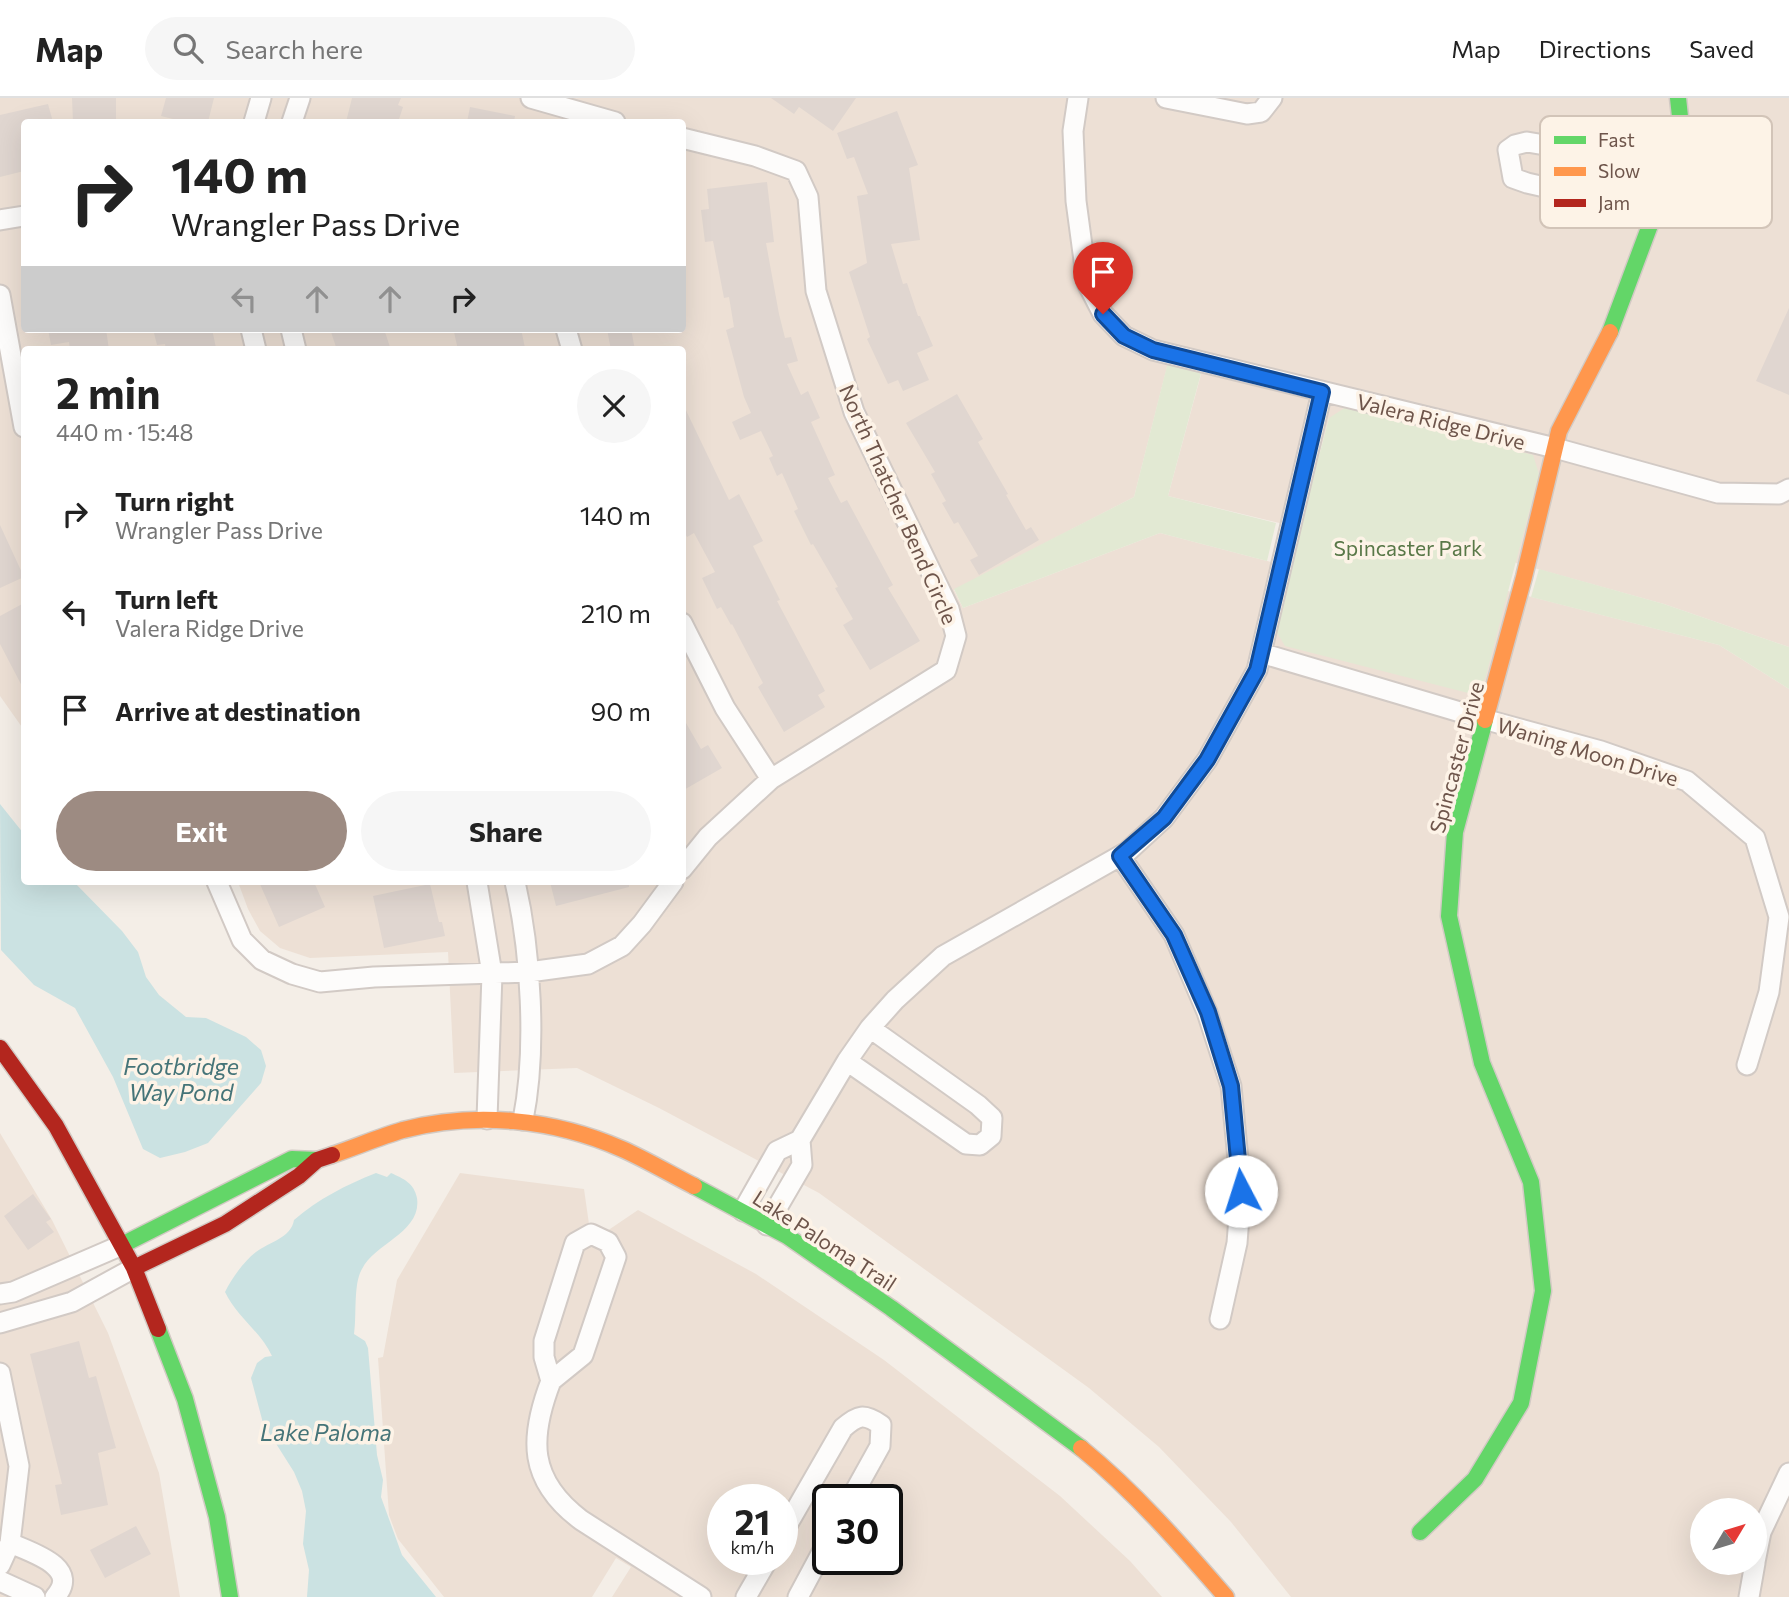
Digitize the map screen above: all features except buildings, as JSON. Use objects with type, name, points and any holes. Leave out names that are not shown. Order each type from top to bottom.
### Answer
[{"type":"street","points":[[255,119],[261,98]]},
{"type":"street","points":[[293,119],[300,98]]},
{"type":"street","points":[[531,98],[582,119]]},
{"type":"street","name":"Valera Ridge Drive","points":[[1078,98],[1073,131],[1076,201],[1087,283],[1103,314],[1124,336],[1153,350],[1555,448],[1718,493],[1786,496]]},
{"type":"street","points":[[1166,98],[1247,114],[1261,112],[1272,98]]},
{"type":"street","name":"Spincaster Drive","points":[[1678,98],[1680,116]]},
{"type":"street","name":"North Thatcher Bend Circle","points":[[686,139],[755,156],[796,171],[808,197],[816,291],[854,412],[949,609],[956,636],[946,670],[771,779],[708,837],[686,864]]},
{"type":"street","points":[[1540,144],[1527,142],[1508,150],[1513,178],[1540,186]]},
{"type":"street","points":[[0,220],[21,216]]},
{"type":"street","name":"Spincaster Drive","points":[[1420,1532],[1475,1479],[1521,1403],[1543,1290],[1531,1182],[1482,1063],[1449,916],[1455,832],[1487,720],[1559,432],[1612,330],[1649,228]]},
{"type":"street","points":[[0,295],[21,410]]},
{"type":"street","points":[[743,1210],[777,1151],[800,1140],[847,1061],[870,1028],[895,1000],[943,956],[1120,856],[1164,818],[1207,760],[1257,670],[1322,392]]},
{"type":"street","points":[[686,632],[725,708],[771,779]]},
{"type":"street","name":"Waning Moon Drive","points":[[1261,653],[1601,751],[1687,781],[1755,838],[1779,917],[1769,992],[1747,1065]]},
{"type":"street","points":[[1120,856],[1174,935],[1208,1012],[1231,1086],[1241,1191],[1237,1243],[1220,1319]]},
{"type":"street","points":[[218,885],[242,940],[262,960],[292,974],[320,982],[374,977],[511,973],[587,964],[622,946],[671,885]]},
{"type":"street","points":[[478,885],[531,1018],[527,1100],[523,1120]]},
{"type":"street","points":[[487,1119],[511,973],[515,885]]},
{"type":"street","points":[[847,1061],[966,1144],[980,1145],[991,1136],[992,1118],[978,1105],[870,1028]]},
{"type":"street","points":[[0,1048],[56,1126],[134,1268],[185,1399],[217,1517],[230,1597]]},
{"type":"street","name":"Lake Paloma Trail","points":[[122,1245],[292,1159],[317,1160],[404,1130],[487,1119],[523,1120],[593,1138],[622,1149],[743,1210],[787,1236],[891,1308],[1099,1463],[1166,1528],[1226,1597]]},
{"type":"street","points":[[767,1225],[802,1165],[800,1140]]},
{"type":"street","name":"Lake Paloma Trail","points":[[134,1268],[183,1247],[225,1224],[299,1176],[317,1160]]},
{"type":"street","points":[[551,1381],[544,1357],[544,1341],[575,1243],[591,1234],[608,1242],[616,1258],[583,1355],[551,1381],[535,1433],[539,1462],[549,1488],[563,1506],[701,1597]]},
{"type":"street","points":[[0,1294],[13,1292],[122,1245]]},
{"type":"street","points":[[0,1322],[72,1302],[134,1268]]},
{"type":"street","points":[[0,1373],[19,1466],[10,1543],[0,1565]]},
{"type":"street","points":[[798,1506],[843,1428],[856,1417],[870,1417],[881,1425],[880,1446],[859,1484]]},
{"type":"street","points":[[1768,1517],[1789,1473]]},
{"type":"street","points":[[10,1543],[54,1563],[63,1582],[55,1597]]},
{"type":"street","points":[[798,1597],[812,1571]]},
{"type":"street","points":[[746,1597],[759,1575]]},
{"type":"street","points":[[1749,1597],[1753,1575]]},
{"type":"street","points":[[0,1581],[35,1597]]},
{"type":"shaded area","points":[[0,98],[1789,98],[1789,647],[1664,604],[1516,563],[1329,418],[1300,528],[1168,496],[1203,367],[1169,359],[1134,497],[954,590],[963,608],[1160,533],[1290,567],[1508,591],[1719,645],[1789,689],[1789,1597],[1291,1597],[1231,1522],[1159,1447],[1089,1388],[819,1193],[577,1068],[454,1073],[448,952],[310,958],[280,948],[260,931],[239,885],[686,885],[686,346],[21,346],[21,726],[0,696]]},
{"type":"shaded area","points":[[0,1133],[52,1220],[108,1333],[159,1473],[180,1597],[0,1597]]},
{"type":"shaded area","points":[[460,1173],[584,1189],[589,1224],[598,1225],[607,1231],[638,1210],[756,1274],[884,1360],[1060,1496],[1130,1561],[1162,1597],[612,1597],[631,1567],[616,1558],[592,1597],[444,1597],[398,1539],[389,1515],[378,1358],[383,1357],[397,1280]]},
{"type":"green space","points":[[1169,358],[1203,366],[1168,496],[1276,523],[1267,561],[1160,533],[963,608],[954,589],[1134,497]]},
{"type":"green space","name":"Spincaster Park","points":[[1346,407],[1533,455],[1539,474],[1485,679],[1468,693],[1285,646],[1274,628],[1329,418]]},
{"type":"green space","points":[[1539,569],[1664,604],[1789,647],[1789,689],[1719,645],[1531,597]]},
{"type":"water","name":"Footbridge Way Pond","points":[[0,804],[21,830],[21,885],[77,885],[122,931],[138,952],[146,977],[159,995],[186,1017],[206,1018],[246,1037],[261,1050],[266,1066],[261,1083],[208,1143],[160,1158],[143,1149],[113,1077],[75,1008],[34,985],[1,950]]},
{"type":"water","name":"Lake Paloma","points":[[376,1173],[387,1177],[391,1173],[408,1182],[416,1193],[417,1210],[405,1229],[368,1260],[362,1269],[356,1291],[354,1334],[365,1341],[368,1348],[377,1455],[383,1480],[381,1497],[402,1555],[436,1597],[307,1597],[309,1570],[303,1544],[306,1511],[302,1491],[294,1472],[263,1423],[251,1378],[257,1363],[272,1356],[225,1292],[247,1260],[289,1231],[294,1220],[303,1212],[333,1193]]},
{"type":"traffic: fast","points":[[1678,98],[1680,116]]},
{"type":"traffic: fast","points":[[1610,332],[1649,228]]},
{"type":"traffic: fast","points":[[1420,1532],[1475,1479],[1521,1403],[1543,1291],[1531,1182],[1482,1063],[1449,916],[1455,832],[1485,720]]},
{"type":"traffic: fast","points":[[122,1245],[292,1159],[317,1160]]},
{"type":"traffic: fast","points":[[694,1186],[787,1236],[891,1308],[1081,1448]]},
{"type":"traffic: fast","points":[[158,1329],[185,1399],[217,1517],[230,1597]]},
{"type":"traffic: slow","points":[[1485,720],[1524,577],[1559,431],[1610,332]]},
{"type":"traffic: slow","points":[[332,1155],[403,1130],[430,1124],[514,1121],[596,1139],[631,1153],[694,1186]]},
{"type":"traffic: slow","points":[[1081,1448],[1139,1501],[1226,1597]]},
{"type":"traffic: jam","points":[[0,1048],[56,1126],[134,1268],[158,1329]]},
{"type":"traffic: jam","points":[[134,1268],[225,1224],[299,1176],[317,1160],[332,1155]]},
{"type":"route","points":[[1103,314],[1124,336],[1153,350],[1322,392],[1257,670],[1207,760],[1164,818],[1120,856],[1174,935],[1208,1012],[1231,1086],[1241,1191]]}]
